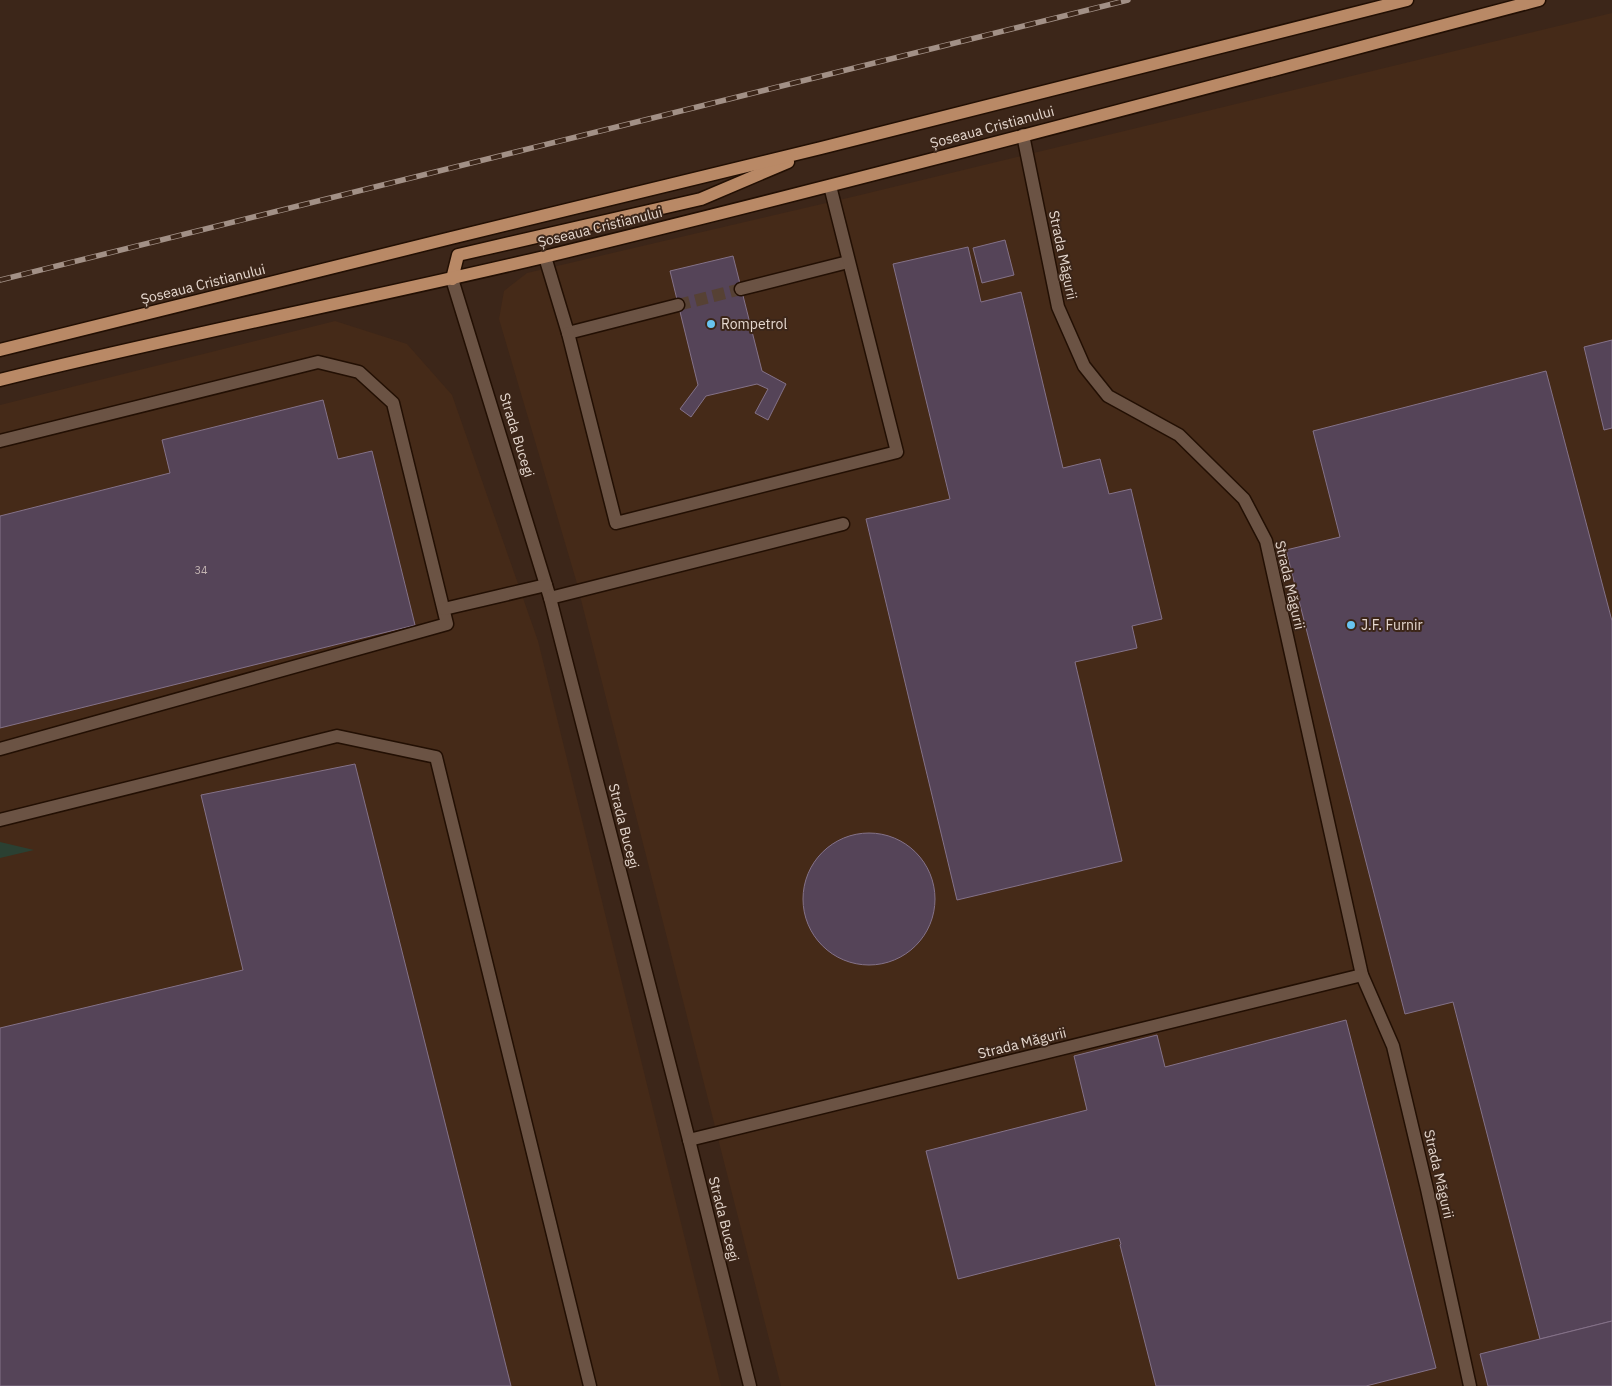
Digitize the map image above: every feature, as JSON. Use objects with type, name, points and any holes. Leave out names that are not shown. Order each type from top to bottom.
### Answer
[{"type":"main road","name":"Șoseaua Cristianului","points":[[0,350],[821,148],[1407,0]]},
{"type":"main road","name":"Șoseaua Cristianului","points":[[0,380],[107,354],[545,257],[830,186],[1539,0]]},
{"type":"main road","name":"Șoseaua Cristianului","points":[[452,278],[458,255],[702,199],[821,148]]},
{"type":"street","name":"Strada Măgurii","points":[[1023,135],[1058,307],[1084,366],[1108,396],[1179,435],[1244,499],[1266,541],[1362,975],[1393,1046],[1429,1198],[1470,1386]]},
{"type":"street","points":[[545,257],[568,333],[616,523],[897,452],[830,186]]},
{"type":"street","points":[[741,289],[848,262]]},
{"type":"street","name":"Strada Bucegi","points":[[452,278],[550,598],[750,1386]]},
{"type":"street","points":[[568,333],[678,305]]},
{"type":"street","points":[[0,441],[318,362],[359,372],[393,403],[447,624],[0,749]]},
{"type":"street","points":[[550,598],[843,524]]},
{"type":"street","points":[[444,609],[546,585]]},
{"type":"street","points":[[0,820],[336,736],[436,757],[590,1386]]},
{"type":"street","name":"Strada Măgurii","points":[[689,1140],[1362,975]]},
{"type":"shaded area","points":[[1612,13],[1612,1386],[781,1386],[576,580],[499,319],[504,291],[527,273],[852,197]]},
{"type":"shaded area","points":[[335,321],[407,344],[452,395],[538,641],[721,1386],[0,1386],[0,405]]},
{"type":"green space","points":[[0,842],[34,850],[0,858]]},
{"type":"building","points":[[1005,240],[1014,275],[982,283],[973,248]]},
{"type":"building","points":[[968,247],[981,302],[1021,292],[1063,468],[1100,459],[1109,494],[1131,489],[1162,619],[1132,626],[1137,648],[1075,662],[1122,861],[957,900],[866,519],[950,499],[893,264]]},
{"type":"building","points":[[733,256],[762,371],[786,384],[768,420],[755,413],[768,389],[757,384],[706,396],[691,417],[680,409],[698,385],[670,271]]},
{"type":"building","points":[[1612,340],[1612,428],[1604,430],[1584,347]]},
{"type":"building","points":[[1546,371],[1612,621],[1612,1321],[1540,1339],[1453,1002],[1405,1014],[1286,550],[1340,537],[1313,431]]},
{"type":"building","points":[[323,400],[338,459],[372,451],[415,625],[0,728],[0,516],[170,473],[162,440]]},
{"type":"building","points":[[355,764],[511,1386],[0,1386],[0,1028],[243,970],[201,795]]},
{"type":"building","points":[[869,833],[894,838],[906,844],[924,862],[930,874],[935,899],[930,924],[924,936],[906,954],[894,960],[869,965],[844,960],[832,954],[814,936],[808,924],[803,899],[808,874],[814,862],[832,844],[844,838]]},
{"type":"building","points":[[1346,1020],[1436,1368],[1366,1386],[1156,1386],[1119,1238],[958,1279],[926,1151],[1087,1110],[1074,1056],[1157,1035],[1165,1067]]},
{"type":"building","points":[[1612,1321],[1612,1386],[1488,1386],[1480,1354]]},
{"type":"tunnel","points":[[678,305],[741,289]]},
{"type":"railway","points":[[0,280],[1128,0]]},
{"type":"place","name":"Rompetrol","points":[[711,324]]},
{"type":"place","name":"J.F. Furnir","points":[[1351,625]]}]
